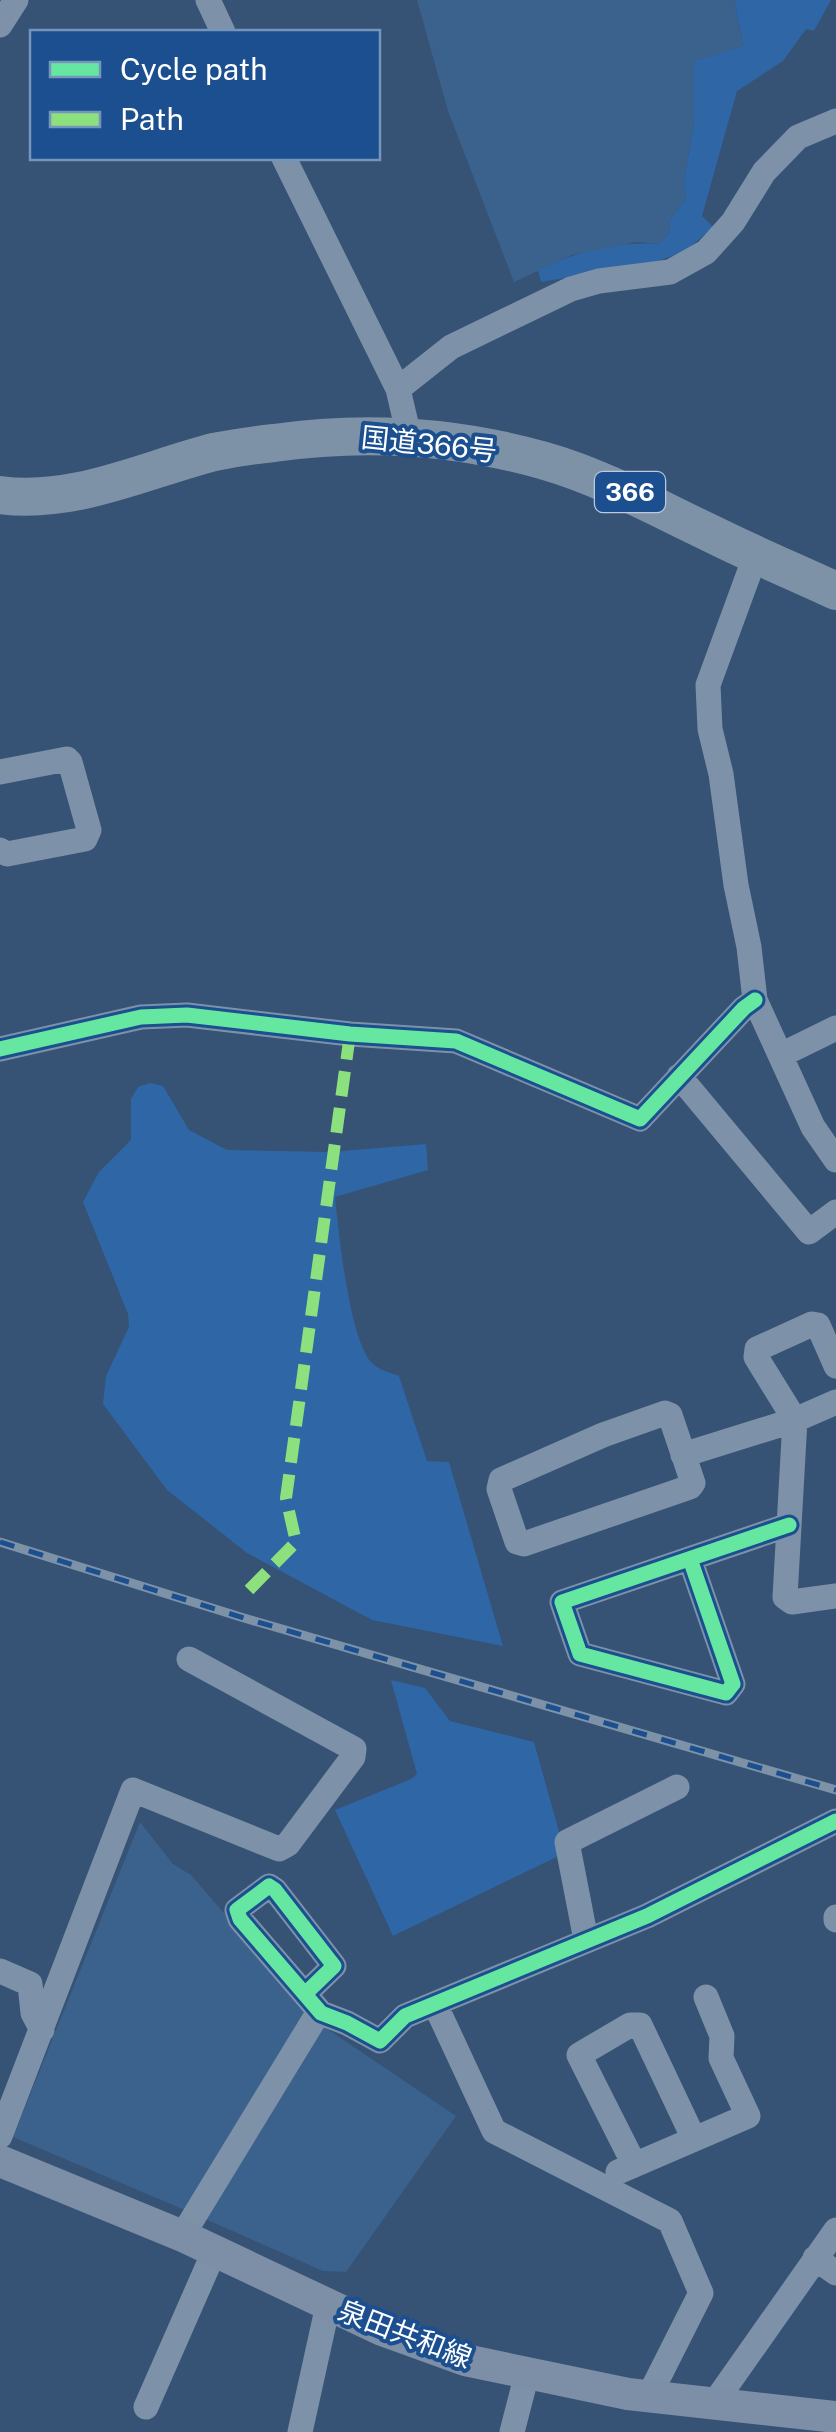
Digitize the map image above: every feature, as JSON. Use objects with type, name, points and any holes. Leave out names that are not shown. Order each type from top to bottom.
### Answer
[{"type":"highway","name":"国道366号","points":[[0,495],[62,494],[116,483],[216,452],[272,443],[317,437],[409,436],[547,461],[629,492],[836,591]]},
{"type":"main road","name":"泉田共和線","points":[[0,2161],[200,2244],[382,2330],[465,2360],[649,2396],[836,2417]]},
{"type":"street","points":[[0,25],[16,0]]},
{"type":"street","points":[[208,0],[222,30]]},
{"type":"street","points":[[398,389],[451,347],[571,289],[599,281],[670,272],[706,252],[733,222],[764,172],[787,148],[798,137],[836,121]]},
{"type":"street","points":[[285,160],[398,389],[409,436]]},
{"type":"street","points":[[756,554],[708,685],[710,728],[721,774],[755,1000],[812,1127],[836,1160]]},
{"type":"street","points":[[0,772],[67,759],[89,830],[84,838],[6,854],[0,850]]},
{"type":"street","points":[[0,1049],[141,1016],[187,1015],[350,1034],[456,1041],[640,1119],[755,1000]]},
{"type":"street","points":[[781,1054],[836,1028]]},
{"type":"street","points":[[680,1076],[809,1232],[836,1212]]},
{"type":"street","points":[[836,1366],[818,1325],[812,1324],[757,1349],[756,1357],[795,1420],[785,1598],[792,1602],[836,1596]]},
{"type":"street","points":[[683,1455],[795,1420],[836,1402]]},
{"type":"street","points":[[665,1414],[670,1415],[683,1455],[692,1482],[690,1488],[524,1544],[517,1542],[498,1489],[501,1480],[603,1435],[665,1414]]},
{"type":"street","points":[[690,1558],[732,1684],[726,1692],[580,1654],[562,1602],[690,1558],[789,1525]]},
{"type":"street","points":[[0,2136],[133,1790],[279,1849],[288,1844],[353,1757],[354,1749],[189,1659]]},
{"type":"street","points":[[586,1940],[567,1842],[677,1786]]},
{"type":"street","points":[[146,2407],[200,2244],[190,2222],[315,2018],[314,2003],[380,2041],[405,2016],[647,1916],[836,1821]]},
{"type":"street","points":[[0,1970],[30,1984],[33,2014],[42,2030]]},
{"type":"street","points":[[596,2184],[748,2116],[721,2058],[722,2036],[706,1997]]},
{"type":"street","points":[[436,2004],[494,2131],[670,2222],[701,2293],[649,2396]]},
{"type":"street","points":[[634,2164],[579,2055],[630,2024],[640,2025],[694,2139]]},
{"type":"street","points":[[715,2402],[826,2266],[836,2230]]},
{"type":"street","points":[[300,2432],[328,2305]]},
{"type":"street","points":[[512,2432],[528,2374]]},
{"type":"shaded area","points":[[417,0],[734,0],[743,46],[694,61],[694,123],[683,185],[686,198],[670,220],[669,233],[659,244],[637,242],[572,255],[514,282],[448,111]]},
{"type":"shaded area","points":[[734,0],[831,0],[814,31],[806,29],[783,61],[737,91],[702,216],[713,227],[688,249],[657,262],[541,282],[538,270],[566,258],[612,246],[659,244],[669,233],[670,220],[686,198],[683,185],[694,123],[694,61],[743,45]]},
{"type":"shaded area","points":[[150,1083],[163,1086],[189,1130],[227,1150],[329,1152],[426,1144],[428,1170],[335,1197],[342,1259],[363,1349],[374,1365],[399,1376],[427,1461],[449,1462],[503,1646],[372,1620],[247,1553],[167,1490],[103,1404],[106,1376],[129,1327],[128,1314],[83,1202],[99,1172],[131,1140],[131,1099],[138,1087]]},
{"type":"shaded area","points":[[391,1680],[425,1688],[450,1721],[534,1742],[565,1853],[393,1936],[335,1810],[417,1774]]},
{"type":"shaded area","points":[[140,1822],[173,1864],[191,1875],[308,2010],[187,2211],[13,2137]]},
{"type":"shaded area","points":[[323,2026],[456,2116],[346,2272],[323,2271],[203,2218]]},
{"type":"railway","points":[[0,1542],[244,1618],[836,1790]]},
{"type":"marked path","points":[[249,1590],[296,1542],[286,1498],[350,1034]]},
{"type":"cycle path","points":[[0,1049],[141,1017],[187,1015],[350,1034],[456,1041],[640,1119],[755,1000]]},
{"type":"cycle path","points":[[690,1559],[733,1684],[726,1693],[580,1654],[562,1602],[789,1525]]},
{"type":"cycle path","points":[[306,1993],[334,1966],[269,1886],[237,1910],[240,1919],[321,2013],[380,2041],[405,2016],[647,1916],[836,1821]]}]
